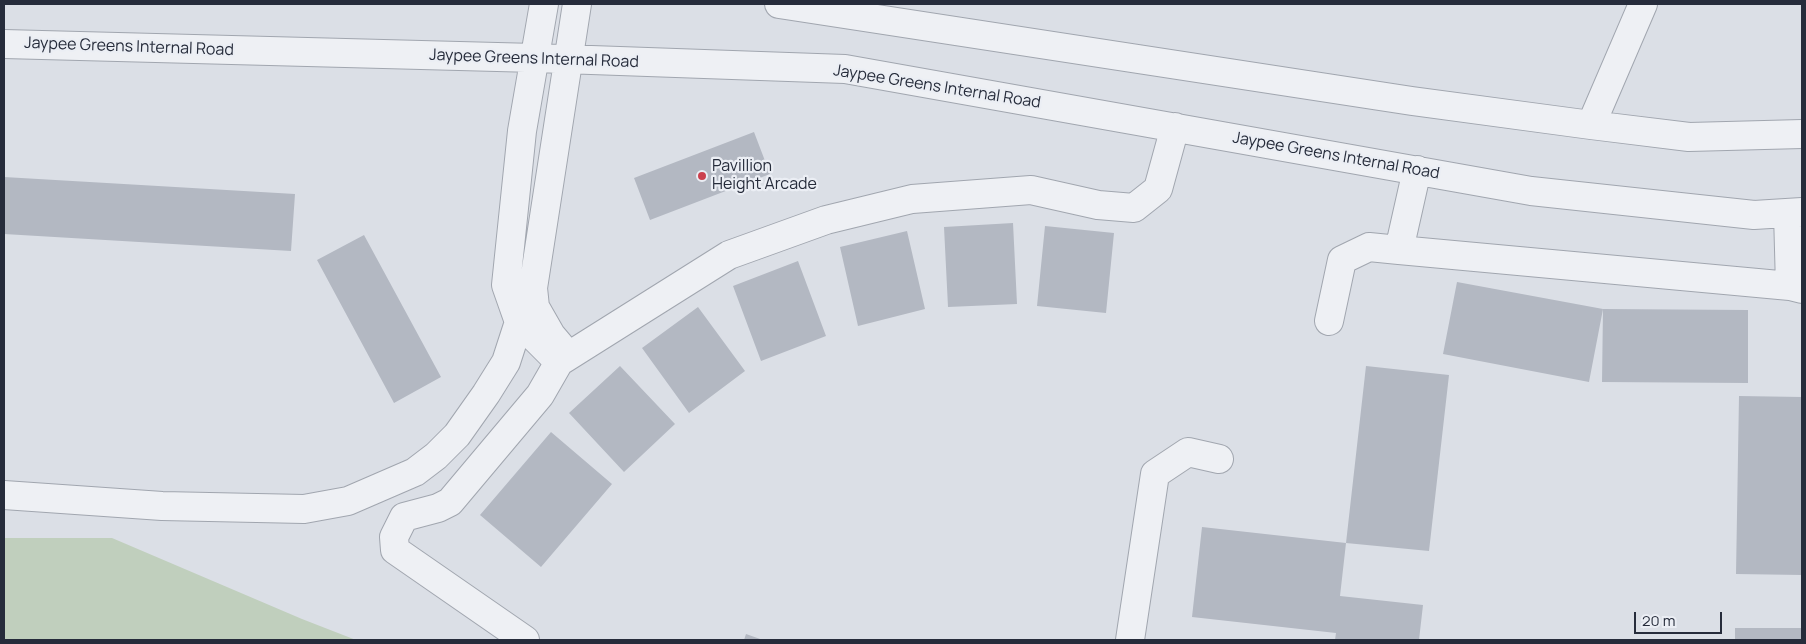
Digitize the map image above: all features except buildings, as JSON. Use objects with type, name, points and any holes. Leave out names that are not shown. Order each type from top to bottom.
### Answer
[{"type":"street","points":[[544,4],[522,131],[506,285],[519,322],[564,359]]},
{"type":"street","points":[[564,359],[535,307],[534,288],[577,4]]},
{"type":"street","points":[[779,4],[1412,101],[1590,125],[1689,137],[1802,134]]},
{"type":"street","points":[[1590,125],[1643,4]]},
{"type":"street","name":"Jaypee Greens Internal Road","points":[[4,44],[535,58],[845,69],[1531,191],[1754,215],[1795,212]]},
{"type":"street","points":[[525,640],[395,550],[394,537],[404,517],[438,508],[450,502],[540,396],[564,359],[729,255],[826,220],[912,199],[1031,190],[1098,205],[1134,208],[1158,189],[1175,127]]},
{"type":"street","points":[[1399,250],[1417,170]]},
{"type":"street","points":[[1329,321],[1342,260],[1370,247],[1796,288],[1795,212]]},
{"type":"street","points":[[4,495],[162,506],[304,509],[348,501],[415,472],[436,456],[457,434],[506,362],[519,322]]},
{"type":"street","points":[[1130,640],[1155,474],[1188,452],[1220,459]]},
{"type":"green space","points":[[4,538],[112,538],[356,640],[4,640]]},
{"type":"place","name":"Pavillion Height Arcade","points":[[702,176]]}]
